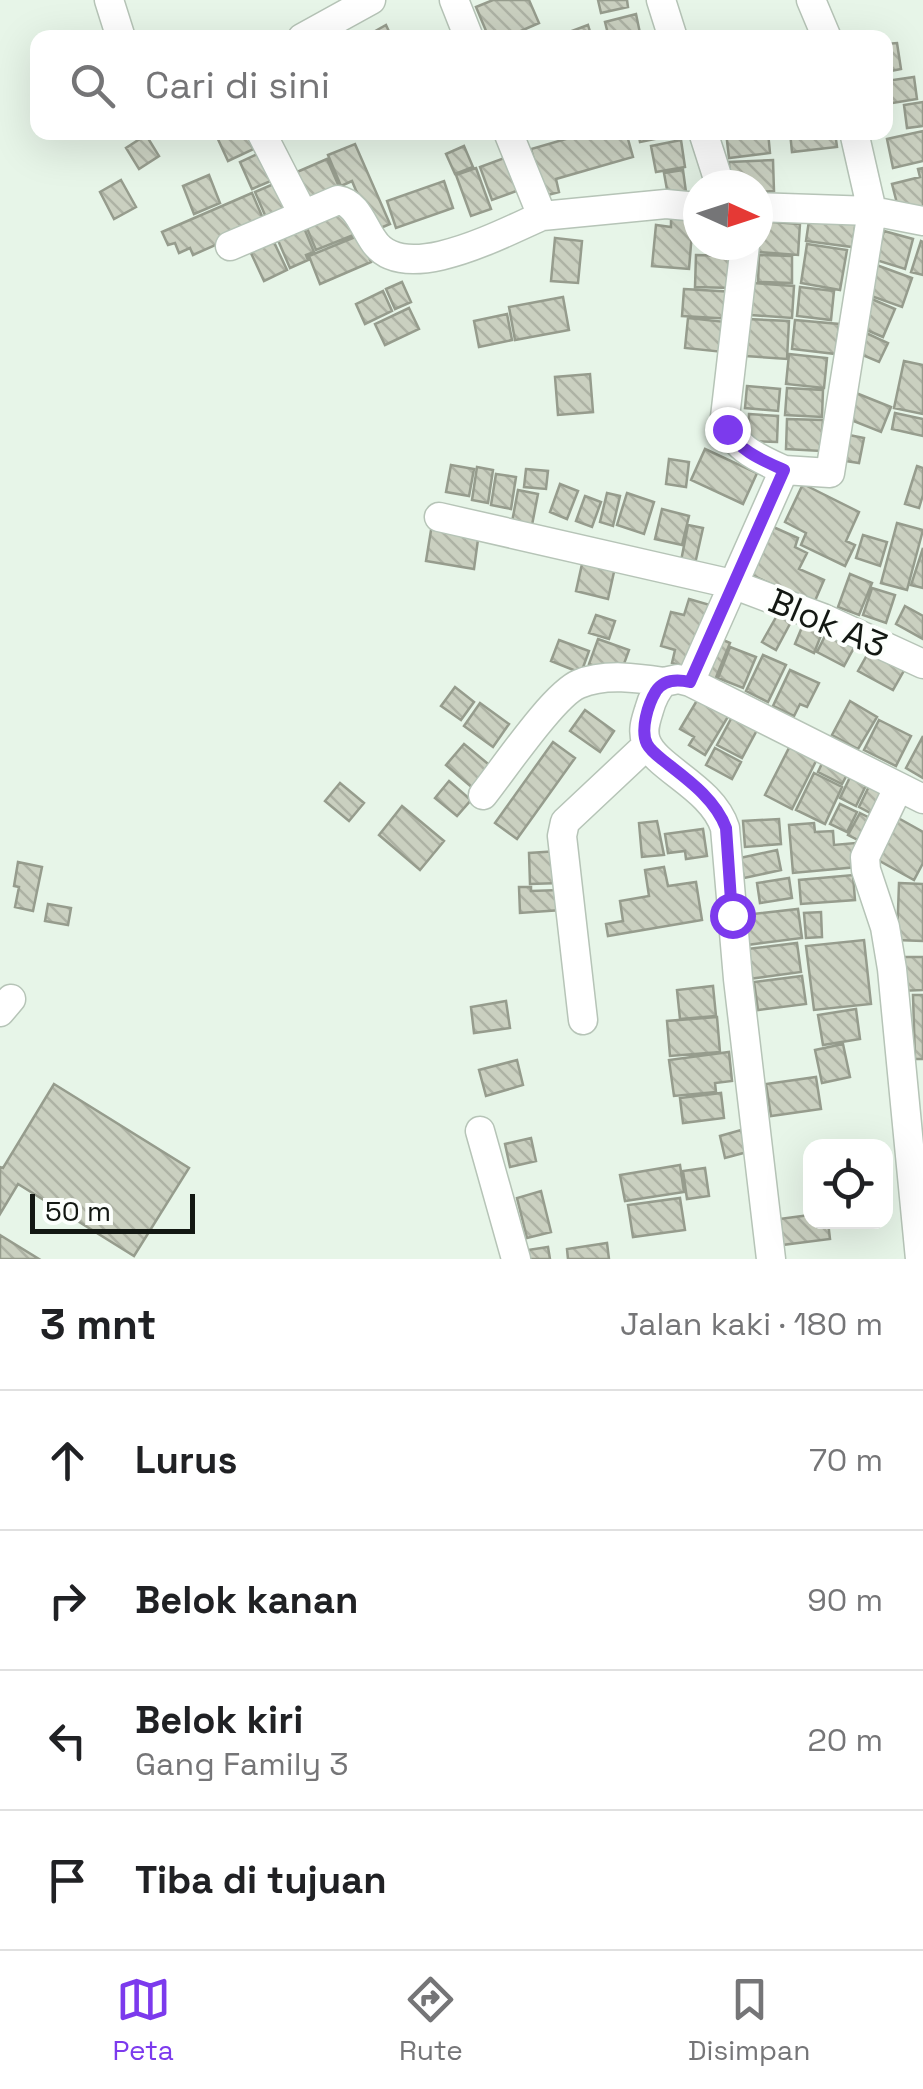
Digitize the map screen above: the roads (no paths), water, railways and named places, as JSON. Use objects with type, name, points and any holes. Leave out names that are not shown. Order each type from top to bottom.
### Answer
[{"type":"street","points":[[109,0],[118,30]]},
{"type":"street","points":[[316,30],[370,0]]},
{"type":"street","points":[[454,0],[466,30]]},
{"type":"street","points":[[661,0],[670,30]]},
{"type":"street","points":[[812,0],[822,30]]},
{"type":"street","points":[[265,140],[303,214]]},
{"type":"street","points":[[511,140],[542,216]]},
{"type":"street","points":[[706,140],[715,170]]},
{"type":"street","points":[[742,260],[725,417],[732,438],[752,455],[784,470],[830,473],[872,211],[856,140]]},
{"type":"street","points":[[230,246],[344,200],[382,251],[424,260],[485,241],[542,216],[683,206]]},
{"type":"street","points":[[773,208],[872,211],[923,221]]},
{"type":"street","points":[[771,1259],[738,979],[726,828],[709,800],[647,745],[644,728],[652,699],[677,682],[732,584],[784,470]]},
{"type":"street","name":"Blok A3","points":[[439,518],[732,584],[823,618],[923,664]]},
{"type":"street","points":[[483,794],[568,690],[590,680],[630,678],[677,682],[910,794],[865,856],[892,969],[920,1259]]},
{"type":"street","points":[[583,1020],[562,836],[565,822],[647,745]]},
{"type":"street","points":[[480,1132],[516,1259]]}]
